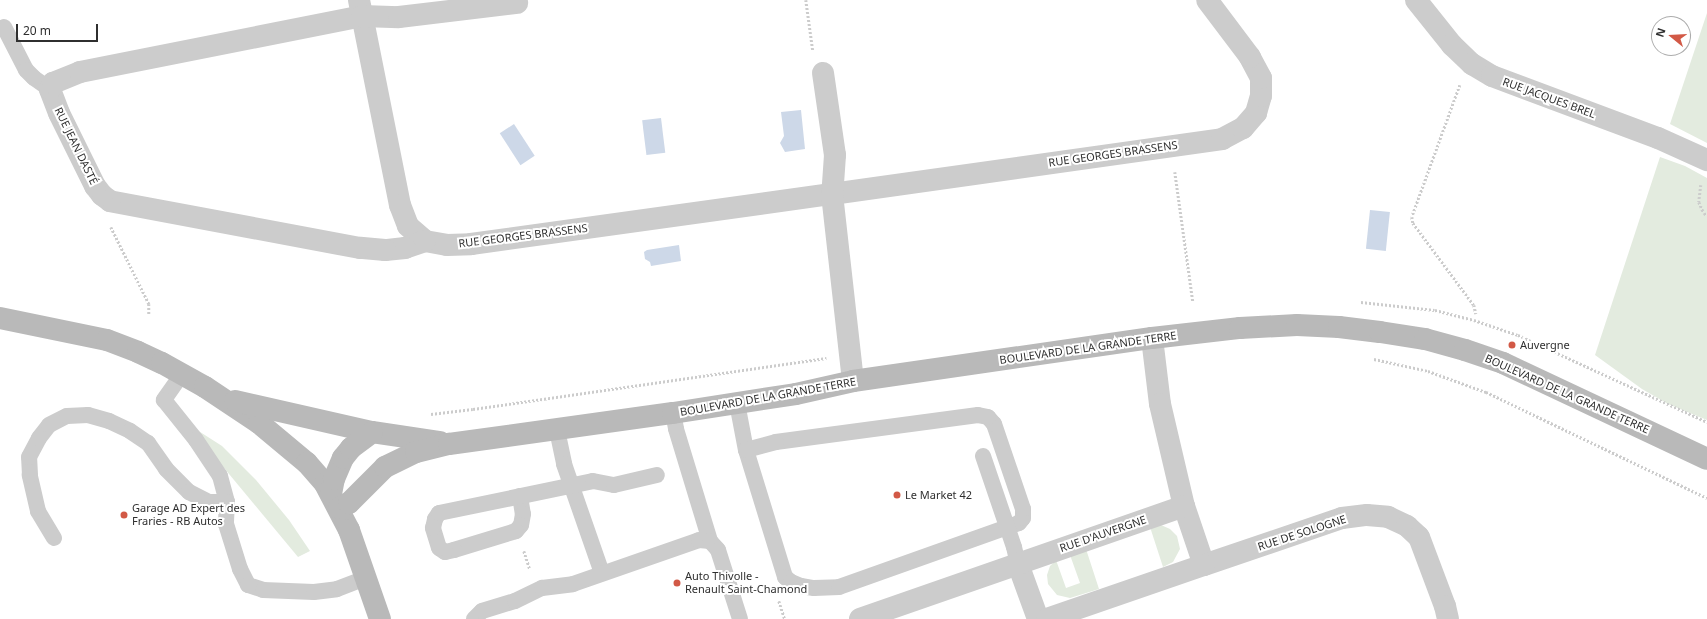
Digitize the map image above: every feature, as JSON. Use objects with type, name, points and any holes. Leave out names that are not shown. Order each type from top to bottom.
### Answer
[{"type":"street","name":"RUE GEORGES BRASSENS","points":[[425,241],[447,245],[471,244],[1222,139],[1243,128],[1256,113],[1260,96],[1261,78],[1250,57],[1207,0]]},
{"type":"street","name":"RUE JACQUES BREL","points":[[1416,0],[1448,40],[1472,64],[1492,76],[1514,86],[1658,138],[1707,160]]},
{"type":"street","points":[[50,89],[53,83],[80,72],[360,8],[399,17],[517,3]]},
{"type":"street","points":[[110,201],[360,248],[385,250],[405,248],[425,241],[408,226],[400,205],[360,8]]},
{"type":"street","points":[[823,73],[835,156],[832,194],[853,381]]},
{"type":"street","name":"RUE JEAN DASTÉ","points":[[50,89],[59,113],[95,186],[102,195],[110,201]]},
{"type":"street","points":[[0,318],[107,340],[156,360],[182,374],[223,398],[259,423],[307,463],[326,484],[335,501],[366,578],[380,619]]},
{"type":"street","name":"BOULEVARD DE LA GRANDE TERRE","points":[[335,501],[349,504],[374,476],[389,464],[416,452],[449,444],[673,413],[796,394],[853,381],[1152,338],[1240,328],[1297,325],[1339,327],[1425,339],[1503,363],[1704,455]]},
{"type":"street","points":[[1152,338],[1160,404],[1184,506],[1204,565]]},
{"type":"street","name":"BOULEVARD DE LA GRANDE TERRE","points":[[223,398],[372,432],[449,444]]},
{"type":"street","points":[[335,501],[334,479],[343,458],[351,448],[372,432]]},
{"type":"street","name":"RUE D'AUVERGNE","points":[[860,619],[1184,506]]},
{"type":"street","name":"RUE DE SOLOGNE","points":[[1047,619],[1342,518],[1367,515],[1388,517],[1408,526],[1419,537],[1445,606],[1448,619]]},
{"type":"street","points":[[1018,564],[1038,619]]},
{"type":"lane","points":[[4,27],[26,70],[34,78],[50,89]]},
{"type":"lane","points":[[182,374],[164,400],[196,440],[220,476],[227,502],[226,524],[240,569],[248,585],[263,590],[314,592],[337,589],[366,578]]},
{"type":"lane","points":[[737,403],[746,450],[785,577],[791,582],[801,586],[839,587],[1020,523],[1023,518],[1023,508],[994,424],[988,417],[978,415],[783,441],[746,450]]},
{"type":"lane","points":[[673,413],[676,429],[710,541],[718,550],[740,619]]},
{"type":"lane","points":[[54,538],[38,510],[30,475],[29,457],[39,438],[49,425],[67,416],[88,415],[109,421],[130,431],[148,443],[166,469],[189,492],[209,502],[227,502]]},
{"type":"lane","points":[[557,430],[564,464],[602,574]]},
{"type":"lane","points":[[983,456],[1008,527],[1018,564]]},
{"type":"lane","points":[[520,496],[524,514],[521,525],[516,531],[445,552],[439,548],[433,528],[435,519],[439,513],[571,485],[593,481],[614,485],[657,475]]},
{"type":"lane","points":[[474,619],[482,611],[515,601],[542,588],[573,584],[699,540],[710,541]]},
{"type":"path","points":[[806,0],[814,53],[823,73]]},
{"type":"path","points":[[1472,64],[1463,78],[1412,217],[1413,223],[1474,305],[1476,314]]},
{"type":"path","points":[[1172,146],[1193,302]]},
{"type":"path","points":[[1702,183],[1699,190],[1699,202],[1704,213],[1707,215]]},
{"type":"path","points":[[110,201],[110,226],[149,304],[149,315]]},
{"type":"path","points":[[1372,358],[1428,371],[1486,392],[1707,498]]},
{"type":"shaded area","points":[[1707,13],[1707,143],[1670,124]]},
{"type":"shaded area","points":[[1660,157],[1685,166],[1707,178],[1707,420],[1668,404],[1642,389],[1595,355]]},
{"type":"shaded area","points":[[197,430],[222,446],[256,480],[289,520],[310,551],[298,557],[195,433]]},
{"type":"shaded area","points":[[1161,525],[1170,529],[1177,536],[1180,549],[1173,562],[1163,567],[1150,527]]},
{"type":"shaded area","points":[[1086,549],[1099,589],[1070,598],[1057,595],[1048,584],[1047,575],[1050,566],[1056,560],[1066,588],[1080,583],[1070,555]]},
{"type":"water","points":[[801,110],[805,149],[785,152],[780,143],[784,136],[781,112]]},
{"type":"water","points":[[661,118],[665,153],[646,155],[642,120]]},
{"type":"water","points":[[514,124],[535,156],[520,165],[500,133]]},
{"type":"water","points":[[1370,210],[1390,212],[1386,251],[1366,249]]},
{"type":"water","points":[[679,245],[681,261],[651,266],[650,262],[645,259],[644,252],[647,250]]},
{"type":"place","name":"Auvergne","points":[[1512,345]]},
{"type":"place","name":"Le Market 42","points":[[897,495]]},
{"type":"place","name":"Garage AD Expert des Fraries - RB Autos","points":[[124,515]]},
{"type":"place","name":"Auto Thivolle - Renault Saint-Chamond","points":[[677,583]]}]
